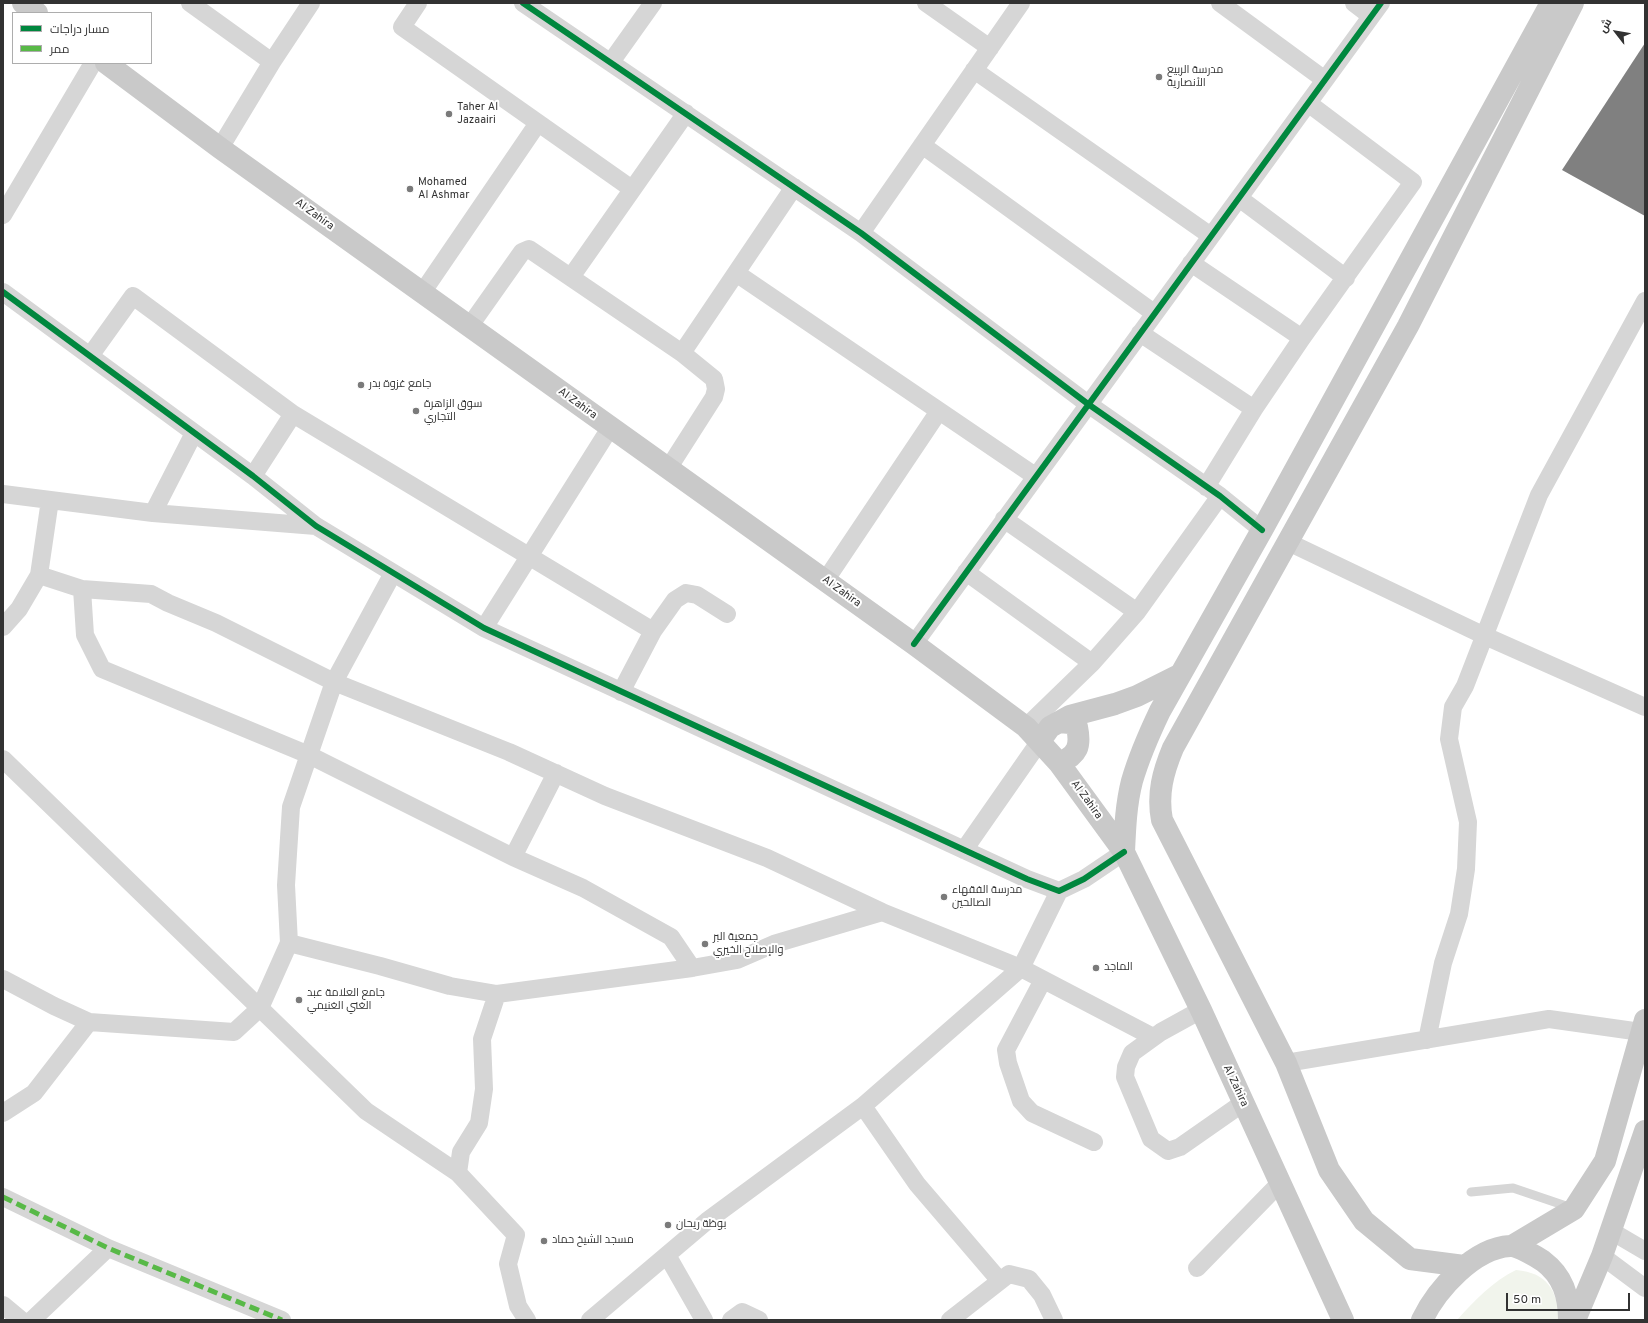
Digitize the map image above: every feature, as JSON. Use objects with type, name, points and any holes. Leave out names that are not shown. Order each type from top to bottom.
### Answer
[{"type":"main road","points":[[23,3],[35,12]]},
{"type":"main road","points":[[1124,852],[1128,805],[1132,782],[1151,730],[1179,675],[1262,530],[1550,3]]},
{"type":"main road","points":[[1464,1266],[1410,1259],[1364,1221],[1329,1170],[1286,1064],[1171,839],[1162,820],[1160,806],[1163,778],[1173,748],[1408,326],[1572,3]]},
{"type":"main road","name":"Al Zahira","points":[[107,64],[220,148],[914,644],[1033,734],[1059,763],[1124,852],[1243,1102],[1280,1183],[1337,1318]]},
{"type":"main road","points":[[1033,734],[1070,716],[1115,704],[1137,696],[1179,675]]},
{"type":"main road","points":[[1059,722],[1070,722],[1077,727],[1080,739],[1078,746],[1071,757],[1059,763]]},
{"type":"main road","points":[[1422,1320],[1441,1290],[1464,1266],[1495,1250],[1512,1246],[1574,1209],[1605,1160],[1644,1028]]},
{"type":"main road","points":[[1575,1320],[1602,1256],[1644,1140]]},
{"type":"main road","points":[[1512,1246],[1538,1257],[1560,1277],[1566,1292],[1569,1320]]},
{"type":"street","points":[[190,3],[272,62]]},
{"type":"street","points":[[220,148],[272,62],[311,3]]},
{"type":"street","points":[[418,3],[402,27],[632,189]]},
{"type":"street","points":[[523,3],[861,232],[1088,404],[1213,491],[1262,530]]},
{"type":"street","points":[[611,62],[653,3]]},
{"type":"street","points":[[926,3],[990,48]]},
{"type":"street","points":[[861,232],[1021,3]]},
{"type":"street","points":[[1222,3],[1325,80]]},
{"type":"street","points":[[914,644],[1376,10],[1354,3]]},
{"type":"street","points":[[3,215],[92,64]]},
{"type":"street","points":[[974,70],[1211,236]]},
{"type":"street","points":[[964,850],[1033,734],[1137,612],[1213,491],[1254,409],[1302,338],[1413,182],[1308,103]]},
{"type":"street","points":[[571,277],[686,113]]},
{"type":"street","points":[[422,293],[538,123]]},
{"type":"street","points":[[922,145],[1154,313]]},
{"type":"street","points":[[682,353],[794,187]]},
{"type":"street","points":[[1238,198],[1346,278]]},
{"type":"street","points":[[470,327],[522,252],[529,249],[682,353],[714,378],[716,389],[714,397],[668,469]]},
{"type":"street","points":[[1191,263],[1302,338]]},
{"type":"street","points":[[736,273],[1035,476]]},
{"type":"street","points":[[3,292],[254,476],[316,526],[484,628],[1027,879],[1059,891]]},
{"type":"street","points":[[90,356],[133,296],[293,414],[653,631]]},
{"type":"street","points":[[1426,1040],[1443,963],[1460,914],[1466,869],[1468,822],[1449,739],[1454,707],[1465,686],[1539,495],[1645,302]]},
{"type":"street","points":[[1140,333],[1254,409]]},
{"type":"street","points":[[825,581],[939,411]]},
{"type":"street","points":[[254,476],[293,414]]},
{"type":"street","points":[[484,628],[610,428]]},
{"type":"street","points":[[153,513],[194,433]]},
{"type":"street","points":[[3,494],[153,513],[316,526]]},
{"type":"street","points":[[3,627],[19,609],[38,575],[50,500]]},
{"type":"street","points":[[1004,519],[1137,612]]},
{"type":"street","points":[[1288,542],[1485,636],[1645,707]]},
{"type":"street","points":[[966,572],[1092,663]]},
{"type":"street","points":[[3,979],[88,1022],[234,1032],[260,1008],[289,943],[286,885],[291,807],[334,682],[393,573]]},
{"type":"street","points":[[38,575],[82,589],[151,594],[168,603],[216,623],[334,682],[509,752],[605,796],[767,858],[882,912],[1021,968],[1153,1038]]},
{"type":"street","points":[[82,589],[85,635],[102,669],[309,755],[513,857],[583,888],[671,937],[692,968]]},
{"type":"street","points":[[621,692],[653,631],[675,600],[686,593],[697,595],[728,614]]},
{"type":"street","points":[[5,766],[260,1008],[366,1111],[458,1173],[516,1235],[508,1264],[518,1306],[527,1320]]},
{"type":"street","points":[[513,857],[556,773]]},
{"type":"street","points":[[590,1320],[707,1222],[863,1106],[1021,968],[1059,891],[1084,879],[1124,852]]},
{"type":"street","points":[[289,943],[380,966],[450,986],[497,994],[692,968],[737,960],[774,944],[882,912]]},
{"type":"street","points":[[1043,980],[1006,1050],[1008,1063],[1021,1101],[1032,1113],[1094,1142]]},
{"type":"street","points":[[458,1173],[461,1152],[479,1122],[484,1089],[482,1039],[497,994]]},
{"type":"street","points":[[1200,1010],[1161,1032],[1132,1054],[1126,1067],[1125,1077],[1151,1139],[1168,1150],[1180,1147],[1243,1102]]},
{"type":"street","points":[[1286,1064],[1549,1019],[1644,1028]]},
{"type":"street","points":[[3,1113],[34,1093],[88,1022]]},
{"type":"street","points":[[863,1106],[917,1184],[1000,1281]]},
{"type":"street","points":[[1197,1268],[1280,1183]]},
{"type":"street","points":[[3,1197],[108,1248],[282,1320]]},
{"type":"street","points":[[1611,1231],[1645,1251]]},
{"type":"street","points":[[32,1320],[108,1248]]},
{"type":"street","points":[[668,1255],[704,1320]]},
{"type":"street","points":[[1602,1256],[1645,1288]]},
{"type":"street","points":[[950,1320],[1009,1274],[1029,1279],[1042,1295],[1054,1320]]},
{"type":"street","points":[[3,1305],[21,1320]]},
{"type":"street","points":[[731,1320],[742,1312],[759,1320]]},
{"type":"lane","points":[[1471,1192],[1513,1188],[1574,1209]]},
{"type":"shaded area","points":[[1516,1270],[1536,1275],[1549,1285],[1556,1300],[1559,1320],[1457,1320],[1477,1299],[1499,1280]]},
{"type":"building","points":[[1645,43],[1645,216],[1562,170]]},
{"type":"marked path","points":[[3,1197],[108,1248],[282,1320]]},
{"type":"cycle path","points":[[523,3],[861,233],[1088,404],[1220,496],[1262,530]]},
{"type":"cycle path","points":[[914,644],[1381,3]]},
{"type":"cycle path","points":[[3,292],[253,476],[316,526],[484,628],[1027,879],[1059,891],[1084,879],[1124,852]]},
{"type":"place","name":"مدرسة الربيع الأنصارية","points":[[1159,77]]},
{"type":"place","name":"Taher Al Jazaairi","points":[[449,114]]},
{"type":"place","name":"Mohamed Al Ashmar","points":[[410,189]]},
{"type":"place","name":"جامع غزوة بدر","points":[[361,385]]},
{"type":"place","name":"سوق الزاهرة التجاري","points":[[416,411]]},
{"type":"place","name":"مدرسة الفقهاء الصالحين","points":[[944,897]]},
{"type":"place","name":"جمعية البر والإصلاح الخيري","points":[[705,944]]},
{"type":"place","name":"الماجد","points":[[1096,968]]},
{"type":"place","name":"جامع العلامة عبد الغني الغنيمي","points":[[299,1000]]},
{"type":"place","name":"بوظة ريحان","points":[[668,1225]]},
{"type":"place","name":"مسجد الشيخ حماد","points":[[544,1241]]}]
